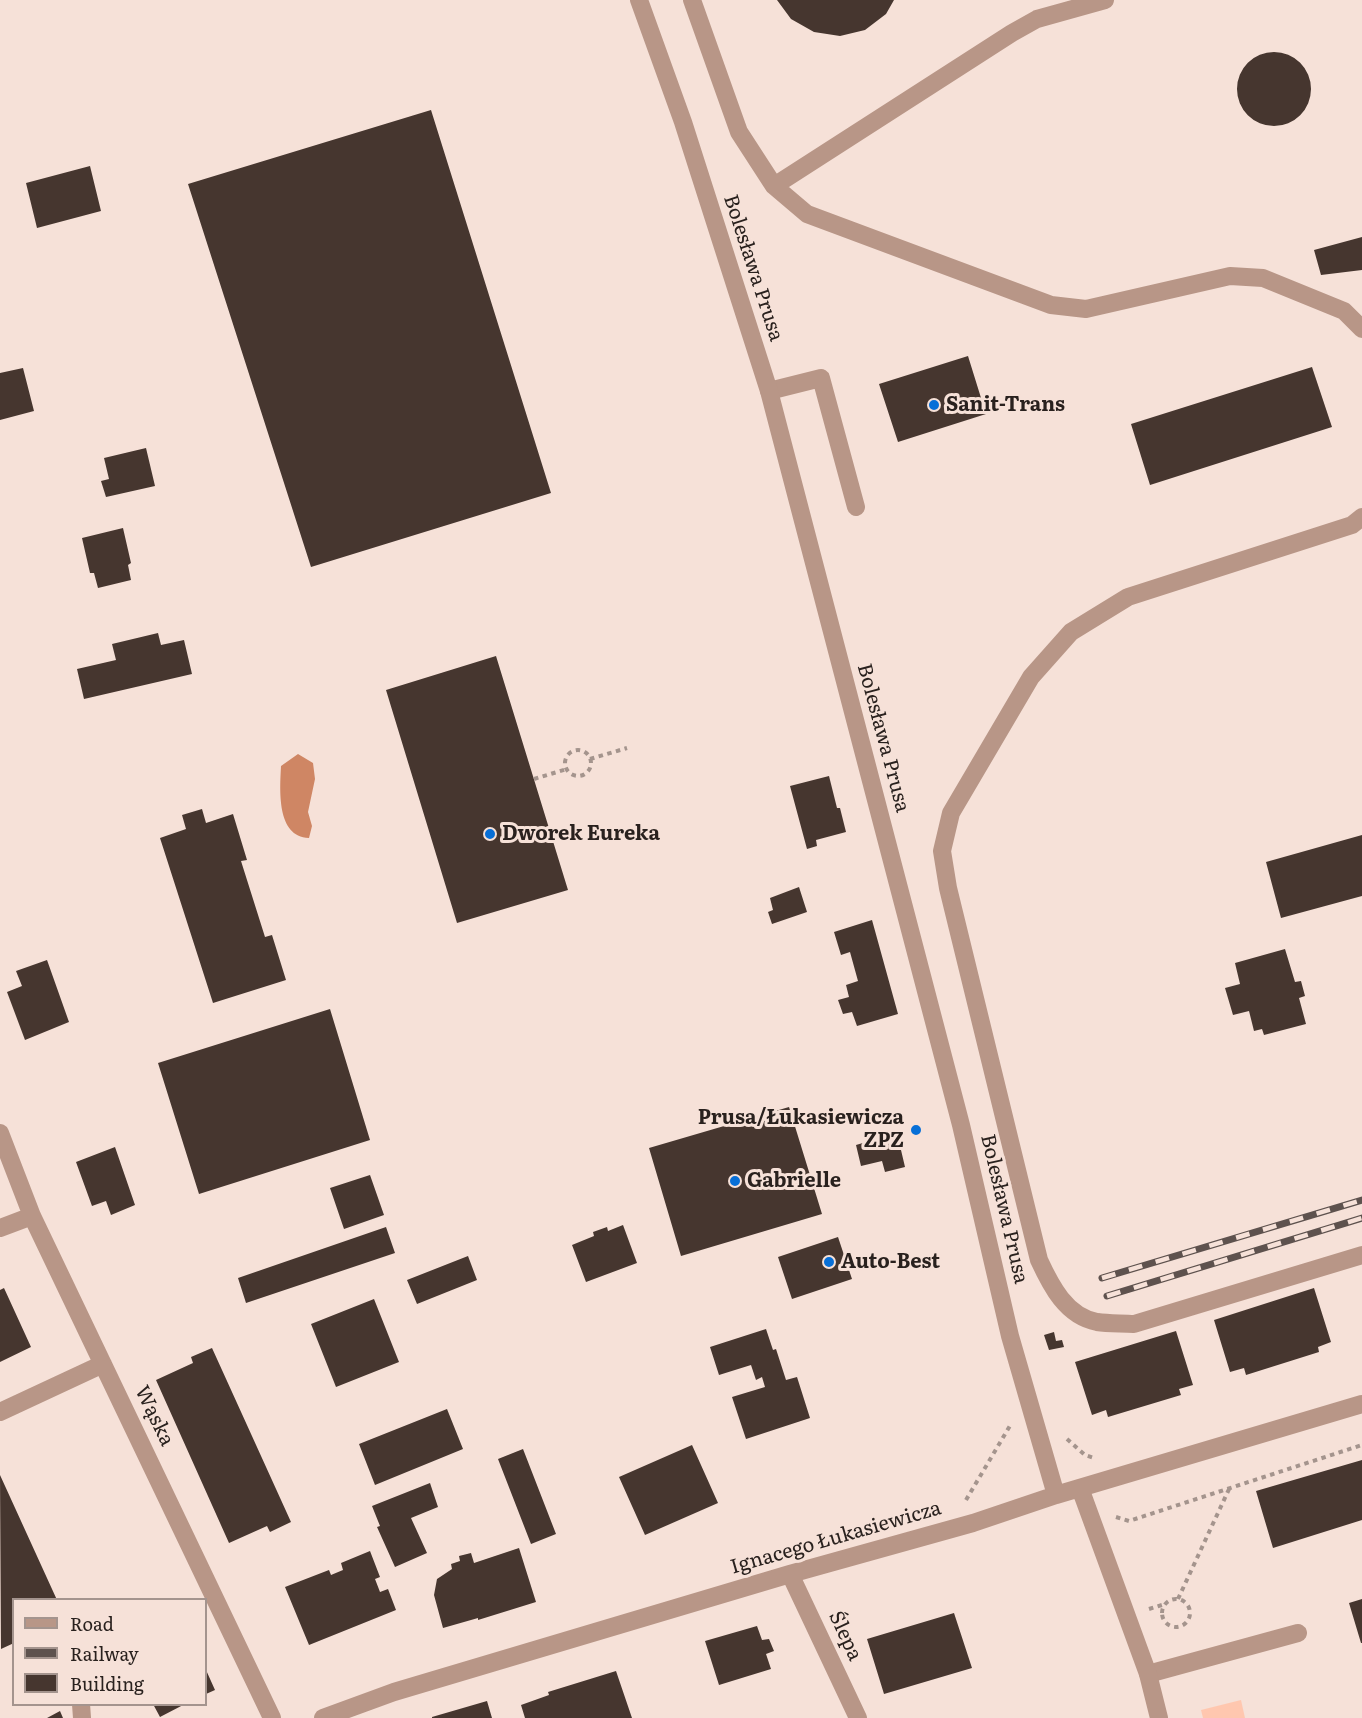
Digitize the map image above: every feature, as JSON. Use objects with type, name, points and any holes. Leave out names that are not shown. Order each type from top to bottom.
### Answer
[{"type":"street","name":"Bolesława Prusa","points":[[639,0],[683,122],[769,390],[955,1104],[1010,1336],[1056,1495]]},
{"type":"street","points":[[692,0],[739,132],[774,186],[807,214],[1051,305],[1086,309],[1230,276],[1263,278],[1344,311],[1362,329]]},
{"type":"street","points":[[774,186],[1012,33],[1037,19],[1105,0]]},
{"type":"street","points":[[769,390],[821,378],[856,507]]},
{"type":"street","points":[[1362,517],[1352,525],[1128,597],[1071,632],[1031,677],[951,813],[942,851],[948,888],[1040,1260],[1051,1286],[1074,1314],[1096,1322],[1134,1324],[1362,1255]]},
{"type":"street","name":"Wąska","points":[[0,1132],[32,1216],[272,1718]]},
{"type":"street","points":[[0,1228],[32,1216]]},
{"type":"street","points":[[0,1412],[102,1364]]},
{"type":"street","name":"Ignacego Łukasiewicza","points":[[323,1718],[394,1692],[973,1522],[1362,1404]]},
{"type":"street","points":[[1080,1488],[1148,1674],[1159,1718]]},
{"type":"street","name":"Ślepa","points":[[790,1574],[858,1718]]},
{"type":"street","points":[[1148,1674],[1298,1634]]},
{"type":"path","points":[[590,759],[627,748]]},
{"type":"path","points":[[581,751],[590,759],[588,771],[581,776],[573,775],[567,769],[567,757],[573,752],[581,751]]},
{"type":"path","points":[[534,779],[567,769]]},
{"type":"path","points":[[973,1522],[966,1500],[1017,1412],[1030,1408]]},
{"type":"path","points":[[1178,1599],[1189,1607],[1190,1616],[1185,1624],[1176,1628],[1167,1624],[1161,1612],[1165,1603],[1178,1599],[1230,1487]]},
{"type":"shaded area","points":[[298,754],[313,763],[315,779],[308,812],[312,826],[309,838],[298,836],[291,830],[282,810],[281,766]]},
{"type":"shaded area","points":[[1241,1700],[1245,1718],[1203,1718],[1201,1710]]},
{"type":"building","points":[[777,0],[894,0],[886,14],[865,30],[840,36],[814,32],[791,19]]},
{"type":"building","points":[[1267,52],[1281,52],[1295,58],[1305,68],[1311,82],[1311,96],[1305,110],[1295,120],[1281,126],[1267,126],[1253,120],[1243,110],[1237,96],[1237,82],[1243,68],[1253,58]]},
{"type":"building","points":[[431,110],[551,493],[311,567],[188,184]]},
{"type":"building","points":[[90,166],[101,211],[37,228],[26,183]]},
{"type":"building","points":[[1362,237],[1362,270],[1321,275],[1314,250]]},
{"type":"building","name":"Sanit-Trans","points":[[968,356],[986,414],[898,442],[879,384]]},
{"type":"building","points":[[1312,367],[1332,427],[1150,485],[1131,424]]},
{"type":"building","points":[[23,368],[34,411],[0,420],[0,373]]},
{"type":"building","points":[[146,448],[155,486],[106,497],[101,481],[109,479],[104,458]]},
{"type":"building","points":[[123,528],[131,563],[128,565],[131,580],[98,588],[94,573],[90,573],[82,538]]},
{"type":"building","points":[[158,633],[161,645],[184,640],[192,674],[84,699],[77,669],[116,660],[112,644]]},
{"type":"building","name":"Dworek Eureka","points":[[496,656],[568,890],[457,923],[386,690]]},
{"type":"building","points":[[829,776],[846,832],[816,840],[817,846],[807,849],[790,786]]},
{"type":"building","points":[[202,809],[206,823],[233,814],[247,860],[241,861],[265,937],[272,935],[286,980],[213,1003],[160,838],[186,829],[182,815]]},
{"type":"building","points":[[1362,835],[1362,896],[1281,918],[1266,862]]},
{"type":"building","points":[[799,887],[807,912],[772,924],[768,912],[773,910],[770,898]]},
{"type":"building","points":[[872,920],[898,1014],[857,1026],[852,1012],[843,1014],[838,1000],[849,997],[846,985],[858,981],[850,952],[841,955],[834,932]]},
{"type":"building","points":[[1285,949],[1295,982],[1301,981],[1305,996],[1299,998],[1306,1024],[1264,1035],[1262,1029],[1254,1031],[1249,1011],[1233,1015],[1225,988],[1240,984],[1235,963]]},
{"type":"building","points":[[47,960],[69,1022],[25,1040],[7,992],[22,986],[16,971]]},
{"type":"building","points":[[330,1009],[370,1140],[199,1194],[158,1063]]},
{"type":"building","name":"Gabrielle","points":[[789,1107],[822,1214],[681,1256],[649,1148]]},
{"type":"building","points":[[897,1133],[905,1167],[885,1172],[882,1161],[861,1166],[856,1145]]},
{"type":"building","points":[[115,1147],[135,1205],[111,1215],[106,1201],[92,1206],[76,1162]]},
{"type":"building","points":[[370,1175],[384,1215],[344,1229],[330,1188]]},
{"type":"building","points":[[623,1225],[637,1263],[586,1282],[572,1245],[594,1236],[593,1232],[607,1227],[608,1231]]},
{"type":"building","points":[[386,1227],[395,1253],[246,1303],[238,1278]]},
{"type":"building","points":[[838,1237],[852,1279],[792,1299],[778,1257]]},
{"type":"building","points":[[468,1256],[477,1280],[417,1304],[407,1280]]},
{"type":"building","points":[[4,1288],[31,1347],[0,1362],[0,1290]]},
{"type":"building","points":[[1314,1288],[1331,1342],[1318,1347],[1319,1352],[1246,1375],[1244,1368],[1230,1372],[1214,1320]]},
{"type":"building","points":[[374,1299],[399,1362],[336,1387],[311,1324]]},
{"type":"building","points":[[766,1329],[773,1350],[776,1349],[786,1380],[797,1377],[810,1418],[746,1439],[732,1397],[765,1387],[762,1377],[756,1380],[751,1365],[719,1375],[710,1347]]},
{"type":"building","points":[[1176,1331],[1193,1385],[1179,1389],[1181,1395],[1108,1417],[1106,1410],[1092,1415],[1075,1362]]},
{"type":"building","points":[[1054,1332],[1056,1341],[1062,1340],[1064,1347],[1049,1350],[1044,1335]]},
{"type":"building","points":[[212,1348],[291,1522],[270,1532],[267,1526],[229,1543],[156,1380],[193,1363],[191,1357]]},
{"type":"building","points":[[447,1409],[463,1449],[375,1485],[359,1444]]},
{"type":"building","points":[[692,1445],[718,1503],[645,1535],[619,1477]]},
{"type":"building","points":[[523,1449],[556,1534],[531,1544],[498,1459]]},
{"type":"building","points":[[1362,1460],[1362,1520],[1273,1548],[1256,1491]]},
{"type":"building","points":[[0,1475],[56,1598],[12,1598],[12,1644],[1,1649]]},
{"type":"building","points":[[430,1483],[438,1507],[411,1518],[427,1553],[395,1567],[377,1527],[380,1526],[372,1506]]},
{"type":"building","points":[[519,1548],[536,1602],[443,1628],[434,1595],[437,1579],[452,1569],[451,1564],[460,1561],[459,1556],[471,1553],[474,1563]]},
{"type":"building","points":[[370,1551],[380,1577],[375,1579],[380,1592],[388,1589],[396,1610],[309,1645],[285,1587],[329,1570],[331,1575],[343,1570],[341,1563]]},
{"type":"building","points":[[1362,1599],[1362,1643],[1361,1643],[1349,1603]]},
{"type":"building","points":[[954,1613],[972,1668],[884,1694],[867,1639]]},
{"type":"building","points":[[757,1626],[762,1640],[769,1639],[774,1651],[766,1654],[771,1669],[719,1685],[705,1641]]},
{"type":"building","points":[[616,1671],[632,1718],[525,1718],[521,1705],[549,1695],[548,1692]]},
{"type":"building","points":[[207,1672],[215,1690],[207,1694]]},
{"type":"building","points":[[487,1701],[492,1718],[432,1718],[432,1717]]},
{"type":"building","points":[[154,1706],[181,1706],[160,1717]]},
{"type":"building","points":[[60,1711],[63,1718],[47,1718]]},
{"type":"railway","points":[[1102,1278],[1362,1200]]},
{"type":"railway","points":[[1107,1296],[1362,1218]]},
{"type":"place","name":"Sanit-Trans","points":[[934,405]]},
{"type":"place","name":"Dworek Eureka","points":[[490,834]]},
{"type":"place","name":"Prusa/Łukasiewicza ZPZ","points":[[916,1130]]},
{"type":"place","name":"Gabrielle","points":[[735,1181]]},
{"type":"place","name":"Auto-Best","points":[[829,1262]]}]
